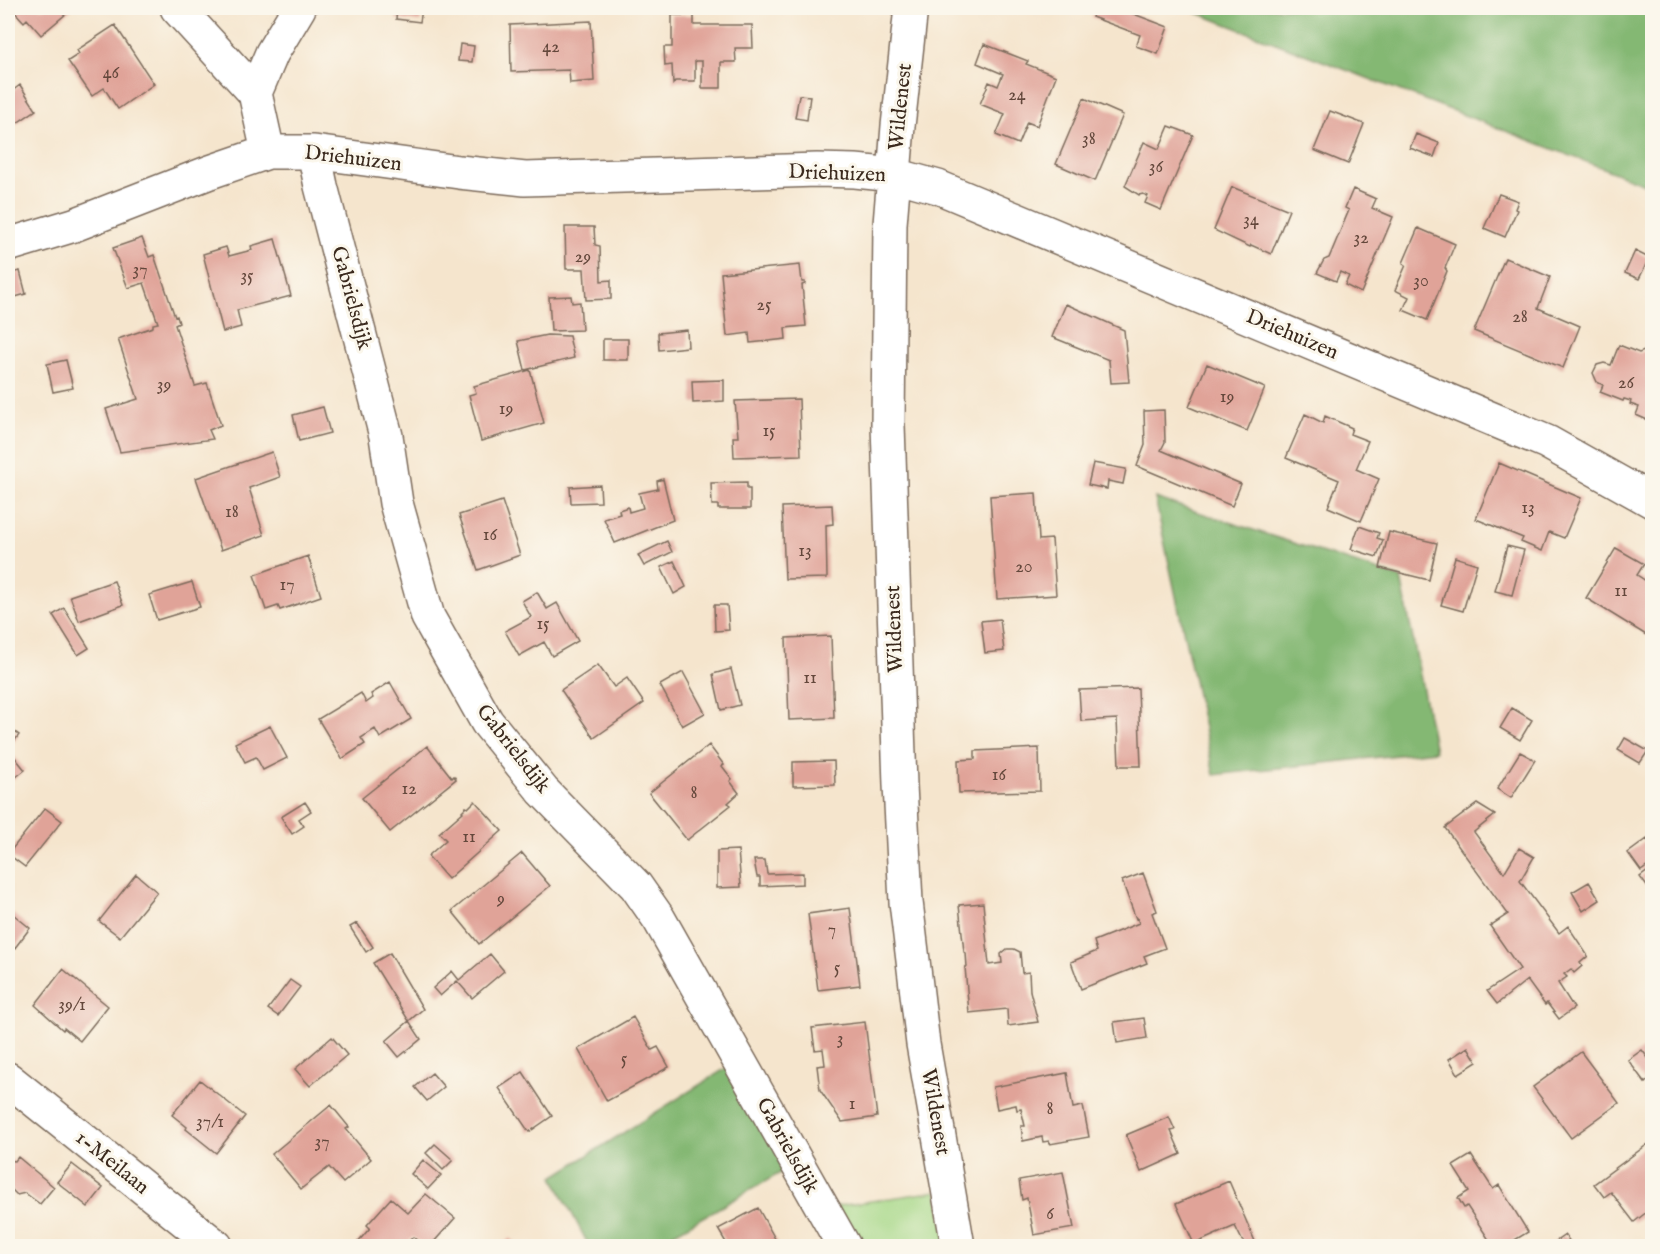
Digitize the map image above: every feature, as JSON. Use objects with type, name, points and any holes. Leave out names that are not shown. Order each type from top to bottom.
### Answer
[{"type":"street","points":[[177,8],[255,93],[268,152]]},
{"type":"street","points":[[255,93],[272,53],[299,8]]},
{"type":"street","name":"Wildenest","points":[[911,8],[890,224],[888,425],[906,902],[923,1044],[958,1246]]},
{"type":"street","name":"Driehuizen","points":[[8,245],[74,225],[268,152],[314,152],[525,179],[817,170],[895,175],[938,187],[1547,442],[1653,501]]},
{"type":"street","name":"Gabrielsdijk","points":[[314,152],[386,436],[396,503],[428,617],[487,722],[543,791],[636,886],[659,919],[844,1246]]},
{"type":"street","name":"1-Meilaan","points":[[13,1087],[216,1246]]},
{"type":"green space","points":[[1184,8],[1652,8],[1652,187]]},
{"type":"green space","points":[[1155,498],[1401,578],[1435,751],[1214,775]]},
{"type":"green space","points":[[731,1065],[789,1168],[652,1246],[589,1246],[553,1177]]},
{"type":"green space","points":[[937,1191],[948,1246],[854,1246],[831,1207]]},
{"type":"building","points":[[11,8],[73,8],[41,35],[27,19],[24,22]]},
{"type":"building","points":[[397,8],[445,8],[444,12],[422,9],[420,22],[396,19]]},
{"type":"building","points":[[1096,8],[1118,8],[1168,27],[1158,54],[1136,46],[1140,35],[1092,17]]},
{"type":"building","points":[[672,15],[694,15],[694,25],[752,25],[753,48],[735,48],[736,62],[721,62],[721,88],[702,88],[702,61],[695,61],[695,81],[675,81],[673,84],[672,65],[665,66],[664,47],[672,47]]},
{"type":"building","points":[[591,21],[594,81],[570,83],[569,70],[511,72],[510,25]]},
{"type":"building","points":[[115,25],[154,84],[118,109],[104,88],[92,96],[68,61],[79,54],[77,50]]},
{"type":"building","points":[[460,44],[474,46],[472,62],[458,61]]},
{"type":"building","points":[[984,44],[1028,61],[1026,64],[1056,76],[1037,126],[1027,122],[1018,144],[996,135],[1005,114],[980,104],[989,82],[998,86],[1003,74],[977,63]]},
{"type":"building","points":[[20,85],[36,110],[8,129],[8,94]]},
{"type":"building","points":[[799,95],[810,96],[807,120],[795,118]]},
{"type":"building","points":[[1084,98],[1123,115],[1095,181],[1056,164]]},
{"type":"building","points":[[1330,111],[1364,124],[1348,164],[1314,150]]},
{"type":"building","points":[[1169,126],[1193,135],[1161,210],[1145,203],[1148,196],[1139,195],[1125,186],[1144,142],[1159,149]]},
{"type":"building","points":[[1416,134],[1439,143],[1434,157],[1410,148]]},
{"type":"building","points":[[1232,187],[1289,210],[1271,254],[1214,230]]},
{"type":"building","points":[[1353,189],[1376,199],[1372,208],[1393,217],[1361,293],[1345,285],[1349,276],[1340,272],[1336,281],[1317,273],[1324,260],[1329,258],[1349,210],[1345,208]]},
{"type":"building","points":[[1499,194],[1518,201],[1515,209],[1517,210],[1505,237],[1484,228]]},
{"type":"building","points":[[565,227],[594,227],[595,245],[600,246],[601,281],[611,280],[611,299],[586,300],[584,269],[566,269]]},
{"type":"building","points":[[1418,228],[1455,244],[1445,268],[1447,271],[1427,320],[1403,310],[1409,297],[1395,290],[1406,265],[1403,263]]},
{"type":"building","points":[[142,238],[149,257],[154,255],[175,317],[177,316],[179,323],[175,325],[195,386],[207,383],[221,425],[209,430],[213,439],[120,452],[106,409],[138,399],[118,339],[153,327],[153,324],[158,323],[144,283],[128,288],[113,248]]},
{"type":"building","points":[[275,239],[291,296],[237,310],[241,327],[223,332],[203,254],[226,247],[229,256],[252,250],[251,246]]},
{"type":"building","points":[[1635,251],[1649,258],[1639,279],[1625,273]]},
{"type":"building","points":[[1505,258],[1550,277],[1538,308],[1580,326],[1563,368],[1474,331]]},
{"type":"building","points":[[800,265],[802,282],[805,282],[802,285],[806,326],[785,328],[786,339],[750,343],[749,333],[727,336],[721,273]]},
{"type":"building","points":[[20,271],[26,294],[8,299],[8,274]]},
{"type":"building","points":[[571,296],[572,303],[580,302],[582,330],[551,331],[549,297]]},
{"type":"building","points":[[1066,304],[1124,330],[1129,382],[1111,383],[1109,360],[1052,337]]},
{"type":"building","points":[[687,330],[688,347],[659,350],[658,333]]},
{"type":"building","points":[[547,335],[569,336],[574,358],[525,370],[518,341]]},
{"type":"building","points":[[603,339],[628,339],[628,360],[603,360]]},
{"type":"building","points":[[1619,345],[1639,353],[1644,351],[1652,354],[1652,422],[1636,415],[1639,407],[1630,404],[1631,401],[1624,399],[1623,401],[1600,392],[1603,385],[1597,382],[1593,373],[1597,365],[1604,363],[1611,365]]},
{"type":"building","points":[[66,360],[73,388],[53,392],[47,364]]},
{"type":"building","points":[[1207,364],[1265,388],[1247,431],[1189,407]]},
{"type":"building","points":[[530,370],[544,423],[481,441],[469,395],[476,393],[474,386]]},
{"type":"building","points":[[724,380],[724,401],[693,403],[692,381]]},
{"type":"building","points":[[799,399],[801,455],[734,457],[733,437],[738,437],[735,401]]},
{"type":"building","points":[[323,407],[330,433],[299,441],[293,415]]},
{"type":"building","points":[[1164,410],[1165,442],[1161,450],[1241,484],[1232,506],[1137,466],[1145,445],[1144,411]]},
{"type":"building","points":[[1305,414],[1323,423],[1325,416],[1352,428],[1350,434],[1368,441],[1356,469],[1379,479],[1361,521],[1328,507],[1339,480],[1286,458]]},
{"type":"building","points":[[272,452],[280,477],[249,488],[264,535],[221,550],[196,478]]},
{"type":"building","points":[[1093,463],[1126,469],[1123,484],[1108,481],[1107,489],[1088,485]]},
{"type":"building","points":[[1499,463],[1581,498],[1564,538],[1549,532],[1542,551],[1521,542],[1523,538],[1476,519]]},
{"type":"building","points":[[663,479],[673,520],[615,543],[604,519],[620,514],[619,510],[628,507],[629,512],[643,508],[639,493],[658,489],[657,481]]},
{"type":"building","points":[[747,482],[747,489],[750,489],[750,509],[718,509],[718,505],[712,505],[711,483]]},
{"type":"building","points":[[600,485],[601,502],[571,503],[570,487]]},
{"type":"building","points":[[1036,493],[1039,540],[1052,539],[1056,595],[997,599],[990,496]]},
{"type":"building","points":[[502,501],[520,555],[478,570],[459,515]]},
{"type":"building","points":[[832,505],[833,524],[826,525],[827,578],[785,579],[782,507]]},
{"type":"building","points":[[1359,526],[1379,533],[1377,538],[1383,540],[1377,557],[1351,549]]},
{"type":"building","points":[[1389,532],[1437,543],[1429,580],[1380,568]]},
{"type":"building","points":[[667,541],[672,552],[644,566],[638,555]]},
{"type":"building","points":[[1507,546],[1524,550],[1512,595],[1495,591]]},
{"type":"building","points":[[1616,548],[1644,564],[1637,575],[1652,585],[1651,638],[1586,598]]},
{"type":"building","points":[[308,556],[321,596],[280,610],[278,606],[266,610],[254,575]]},
{"type":"building","points":[[1455,557],[1477,564],[1463,611],[1441,605]]},
{"type":"building","points":[[674,561],[686,587],[674,594],[661,567]]},
{"type":"building","points":[[114,581],[123,605],[79,621],[70,596]]},
{"type":"building","points":[[192,582],[200,607],[157,620],[149,595]]},
{"type":"building","points":[[537,592],[547,609],[557,603],[578,641],[552,656],[544,642],[519,656],[505,631],[531,617],[522,601]]},
{"type":"building","points":[[714,605],[727,605],[729,630],[715,631]]},
{"type":"building","points":[[64,608],[89,648],[78,655],[53,615]]},
{"type":"building","points":[[1000,619],[1004,651],[985,653],[981,621]]},
{"type":"building","points":[[831,636],[834,718],[789,720],[786,638]]},
{"type":"building","points":[[598,665],[614,687],[627,678],[644,703],[594,738],[561,690]]},
{"type":"building","points":[[731,669],[740,705],[721,710],[713,674]]},
{"type":"building","points":[[683,672],[705,713],[682,726],[660,685]]},
{"type":"building","points":[[390,682],[411,719],[380,738],[375,729],[361,738],[365,744],[342,759],[318,719],[361,693],[366,703],[373,698],[371,694]]},
{"type":"building","points":[[1138,688],[1141,766],[1119,766],[1117,719],[1081,721],[1079,690]]},
{"type":"building","points":[[1512,708],[1532,720],[1520,740],[1500,728]]},
{"type":"building","points":[[270,726],[287,758],[263,770],[256,757],[245,762],[235,743]]},
{"type":"building","points":[[8,727],[19,735],[8,749]]},
{"type":"building","points":[[1625,738],[1648,751],[1640,763],[1618,750]]},
{"type":"building","points":[[709,745],[724,765],[722,766],[732,779],[730,781],[739,793],[728,803],[731,805],[687,840],[649,793]]},
{"type":"building","points":[[427,746],[452,778],[454,776],[456,779],[390,832],[362,798]]},
{"type":"building","points":[[1039,748],[1040,791],[959,793],[958,760],[975,759],[975,751]]},
{"type":"building","points":[[1520,752],[1535,760],[1511,798],[1497,789]]},
{"type":"building","points":[[13,755],[25,770],[11,781],[8,776],[8,759]]},
{"type":"building","points":[[834,761],[835,785],[793,786],[793,762]]},
{"type":"building","points":[[475,801],[502,831],[448,879],[428,856],[446,840],[439,833]]},
{"type":"building","points":[[305,802],[311,811],[299,819],[304,826],[292,834],[281,817]]},
{"type":"building","points":[[1477,804],[1495,815],[1474,832],[1504,873],[1519,848],[1534,857],[1520,881],[1559,933],[1568,926],[1588,956],[1580,963],[1582,966],[1574,973],[1571,969],[1564,974],[1567,977],[1558,983],[1574,1008],[1559,1019],[1547,1003],[1545,1005],[1527,980],[1497,1004],[1487,991],[1520,969],[1490,926],[1508,914],[1445,828]]},
{"type":"building","points":[[45,808],[62,821],[25,867],[8,854]]},
{"type":"building","points":[[1647,839],[1652,847],[1652,863],[1641,871],[1628,853]]},
{"type":"building","points":[[738,850],[741,887],[717,888],[717,851]]},
{"type":"building","points":[[522,853],[550,886],[479,944],[452,911]]},
{"type":"building","points":[[754,860],[765,860],[767,874],[803,873],[803,884],[760,886],[760,877],[757,877]]},
{"type":"building","points":[[1652,868],[1652,886],[1649,889],[1640,877]]},
{"type":"building","points":[[1143,873],[1157,911],[1152,913],[1165,948],[1144,956],[1147,963],[1081,989],[1071,962],[1097,951],[1094,941],[1139,923],[1122,881]]},
{"type":"building","points":[[136,874],[157,892],[120,937],[99,921]]},
{"type":"building","points":[[1589,882],[1600,900],[1583,911],[1572,892]]},
{"type":"building","points":[[983,903],[989,965],[1002,963],[1001,954],[1007,949],[1020,952],[1022,973],[1029,972],[1030,991],[1038,1022],[1008,1026],[1007,1009],[969,1013],[966,953],[964,952],[959,905]]},
{"type":"building","points":[[850,908],[860,985],[818,990],[808,914]]},
{"type":"building","points":[[8,910],[30,928],[8,957]]},
{"type":"building","points":[[357,923],[373,947],[366,952],[350,927]]},
{"type":"building","points":[[390,953],[423,1009],[409,1021],[373,963]]},
{"type":"building","points":[[490,954],[504,971],[472,998],[457,981],[440,996],[433,988],[452,971],[459,980]]},
{"type":"building","points":[[63,969],[108,1006],[80,1041],[64,1028],[63,1030],[35,1005]]},
{"type":"building","points":[[290,980],[300,987],[278,1016],[268,1009]]},
{"type":"building","points":[[633,1017],[652,1050],[658,1047],[669,1067],[607,1101],[578,1049]]},
{"type":"building","points":[[1144,1018],[1147,1038],[1117,1043],[1114,1022]]},
{"type":"building","points":[[409,1021],[421,1039],[399,1057],[386,1041]]},
{"type":"building","points":[[865,1022],[877,1117],[842,1122],[820,1090],[817,1066],[825,1065],[823,1049],[815,1050],[812,1028]]},
{"type":"building","points":[[332,1037],[347,1055],[310,1086],[295,1069]]},
{"type":"building","points":[[1468,1047],[1477,1062],[1458,1074],[1449,1059]]},
{"type":"building","points":[[1642,1050],[1652,1063],[1652,1076],[1645,1083],[1628,1060]]},
{"type":"building","points":[[1581,1052],[1619,1103],[1571,1138],[1533,1087]]},
{"type":"building","points":[[523,1072],[552,1116],[529,1132],[499,1088]]},
{"type":"building","points":[[432,1073],[444,1087],[427,1101],[415,1087]]},
{"type":"building","points":[[1067,1073],[1073,1108],[1083,1106],[1089,1137],[1050,1144],[1049,1141],[1043,1142],[1042,1137],[1023,1141],[1021,1126],[1025,1126],[1021,1109],[1017,1110],[1016,1105],[997,1109],[993,1087]]},
{"type":"building","points":[[200,1080],[245,1116],[216,1153],[172,1115]]},
{"type":"building","points":[[331,1105],[349,1127],[346,1129],[371,1159],[343,1183],[329,1167],[301,1189],[272,1154]]},
{"type":"building","points":[[1169,1117],[1175,1130],[1171,1131],[1181,1154],[1141,1172],[1126,1135]]},
{"type":"building","points":[[435,1144],[453,1160],[443,1170],[426,1153]]},
{"type":"building","points":[[1648,1144],[1652,1150],[1652,1208],[1634,1222],[1611,1192],[1604,1197],[1594,1184]]},
{"type":"building","points":[[1471,1155],[1493,1189],[1499,1185],[1528,1232],[1505,1246],[1493,1246],[1467,1206],[1464,1208],[1458,1198],[1469,1191],[1453,1166]]},
{"type":"building","points":[[18,1157],[54,1187],[40,1204],[25,1193],[17,1195],[8,1186],[8,1160],[15,1161]]},
{"type":"building","points":[[423,1160],[441,1175],[428,1189],[411,1174]]},
{"type":"building","points":[[72,1164],[103,1188],[88,1207],[57,1182]]},
{"type":"building","points":[[1063,1172],[1074,1228],[1034,1235],[1027,1198],[1022,1200],[1019,1180]]},
{"type":"building","points":[[1229,1181],[1257,1246],[1245,1246],[1235,1226],[1194,1244],[1176,1204]]},
{"type":"building","points":[[426,1194],[455,1218],[432,1244],[424,1246],[413,1237],[404,1246],[361,1246],[357,1243],[370,1228],[367,1225],[391,1198],[408,1213]]},
{"type":"building","points":[[758,1208],[779,1246],[728,1246],[718,1229]]},
{"type":"building","points":[[1565,1235],[1573,1246],[1549,1246]]},
{"type":"building","points":[[510,1238],[520,1246],[502,1246]]}]
